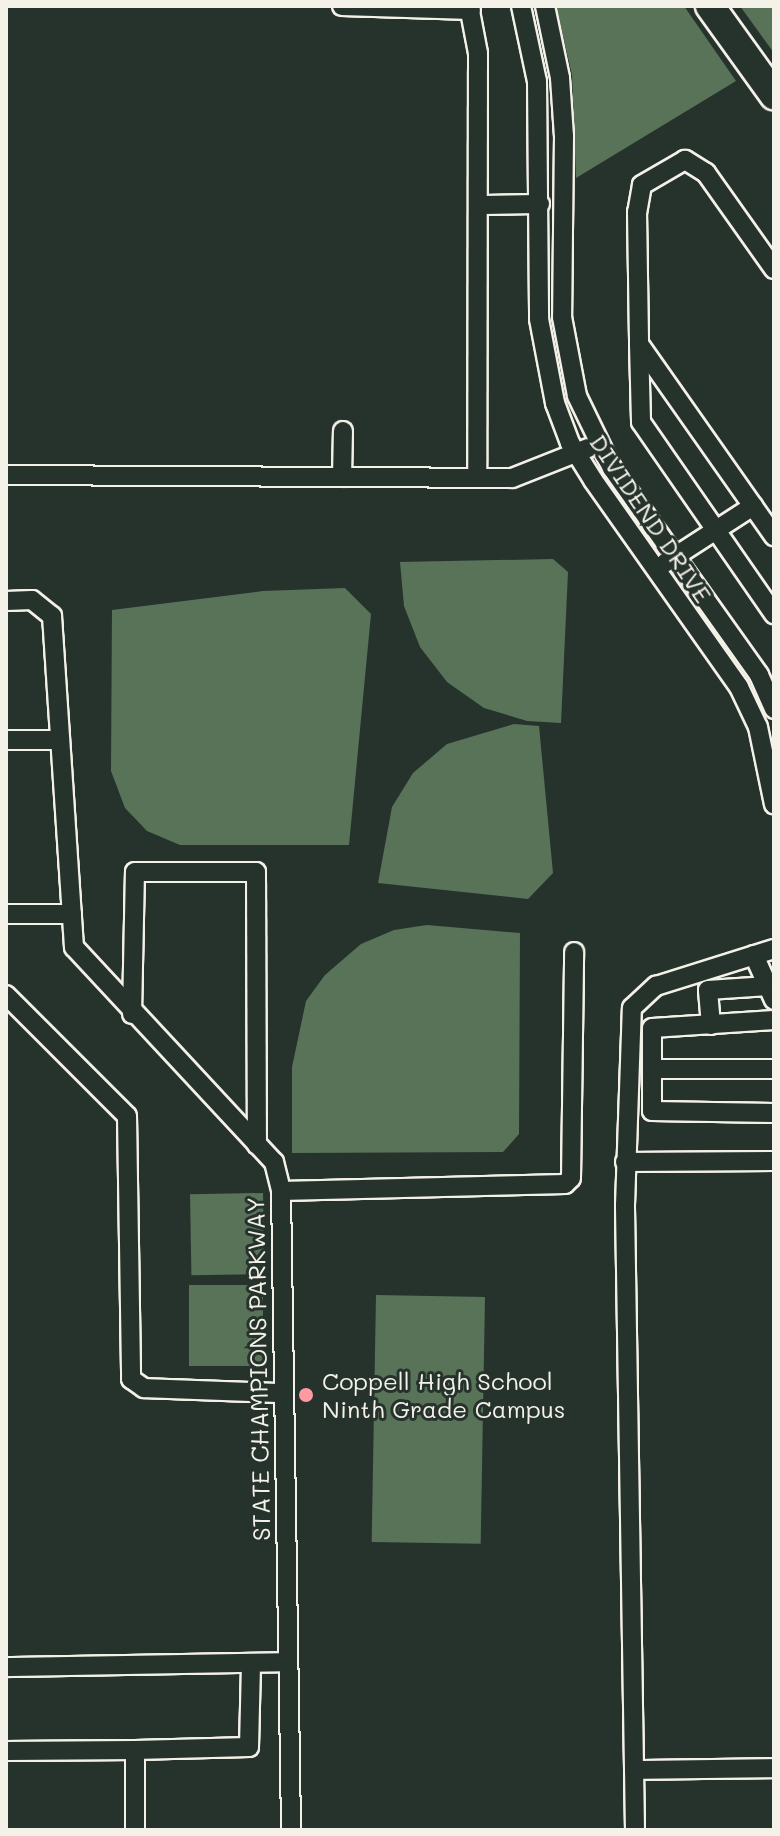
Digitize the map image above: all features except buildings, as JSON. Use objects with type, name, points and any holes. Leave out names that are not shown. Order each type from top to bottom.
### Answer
[{"type":"highway","points":[[710,6],[774,95]]},
{"type":"street","points":[[342,6],[470,8],[478,53],[477,477]]},
{"type":"street","name":"DIVIDEND DRIVE","points":[[521,6],[537,81],[539,319],[544,365],[577,454],[766,725],[774,804]]},
{"type":"street","name":"DIVIDEND DRIVE","points":[[545,6],[564,136],[562,317],[577,396],[597,443],[759,675],[774,709]]},
{"type":"street","points":[[774,269],[706,173],[685,160],[668,167],[642,185],[637,212],[641,422],[718,528],[774,614]]},
{"type":"street","points":[[480,205],[540,204]]},
{"type":"street","points":[[639,344],[774,536]]},
{"type":"street","points":[[342,477],[343,431]]},
{"type":"street","points":[[6,475],[512,478],[577,454],[597,443]]},
{"type":"street","points":[[656,570],[753,506]]},
{"type":"street","name":"STATE CHAMPIONS PARKWAY","points":[[6,601],[32,600],[52,616],[74,947],[132,1014],[274,1162],[281,1191],[291,1830]]},
{"type":"street","points":[[6,740],[61,744]]},
{"type":"street","points":[[132,1014],[135,872],[256,872],[257,1145]]},
{"type":"street","points":[[6,914],[72,914]]},
{"type":"street","points":[[635,1830],[625,1162],[632,1008],[656,986],[774,949]]},
{"type":"street","points":[[281,1191],[565,1184],[571,1178],[574,952]]},
{"type":"street","points":[[711,1025],[708,990],[771,993],[754,955]]},
{"type":"street","points":[[6,995],[127,1116],[131,1379],[144,1388],[282,1393]]},
{"type":"street","points":[[774,1020],[652,1028],[652,1111],[774,1113]]},
{"type":"street","points":[[652,1069],[774,1069]]},
{"type":"street","points":[[625,1162],[774,1161]]},
{"type":"street","points":[[6,1667],[287,1662]]},
{"type":"street","points":[[6,1751],[249,1747],[251,1663]]},
{"type":"street","points":[[135,1750],[135,1830]]},
{"type":"street","points":[[634,1770],[774,1768]]},
{"type":"green space","points":[[556,6],[684,6],[736,81],[576,178],[572,75]]},
{"type":"green space","points":[[740,6],[774,6],[774,53]]},
{"type":"green space","points":[[553,559],[568,572],[561,723],[527,721],[484,708],[447,682],[420,647],[404,606],[400,562]]},
{"type":"green space","points":[[345,588],[371,614],[349,845],[180,845],[147,831],[125,808],[111,771],[112,610],[263,591]]},
{"type":"green space","points":[[514,724],[539,726],[553,873],[528,899],[378,883],[392,807],[413,773],[447,744]]},
{"type":"green space","points":[[427,925],[520,933],[519,1134],[503,1152],[292,1153],[292,1067],[306,1001],[325,975],[361,944],[394,930]]},
{"type":"green space","points":[[263,1193],[264,1274],[191,1275],[190,1194]]},
{"type":"green space","points":[[189,1285],[263,1285],[263,1366],[189,1366]]},
{"type":"green space","points":[[376,1295],[485,1297],[481,1544],[372,1542]]},
{"type":"place","name":"Coppell High School Ninth Grade Campus","points":[[306,1395]]}]
